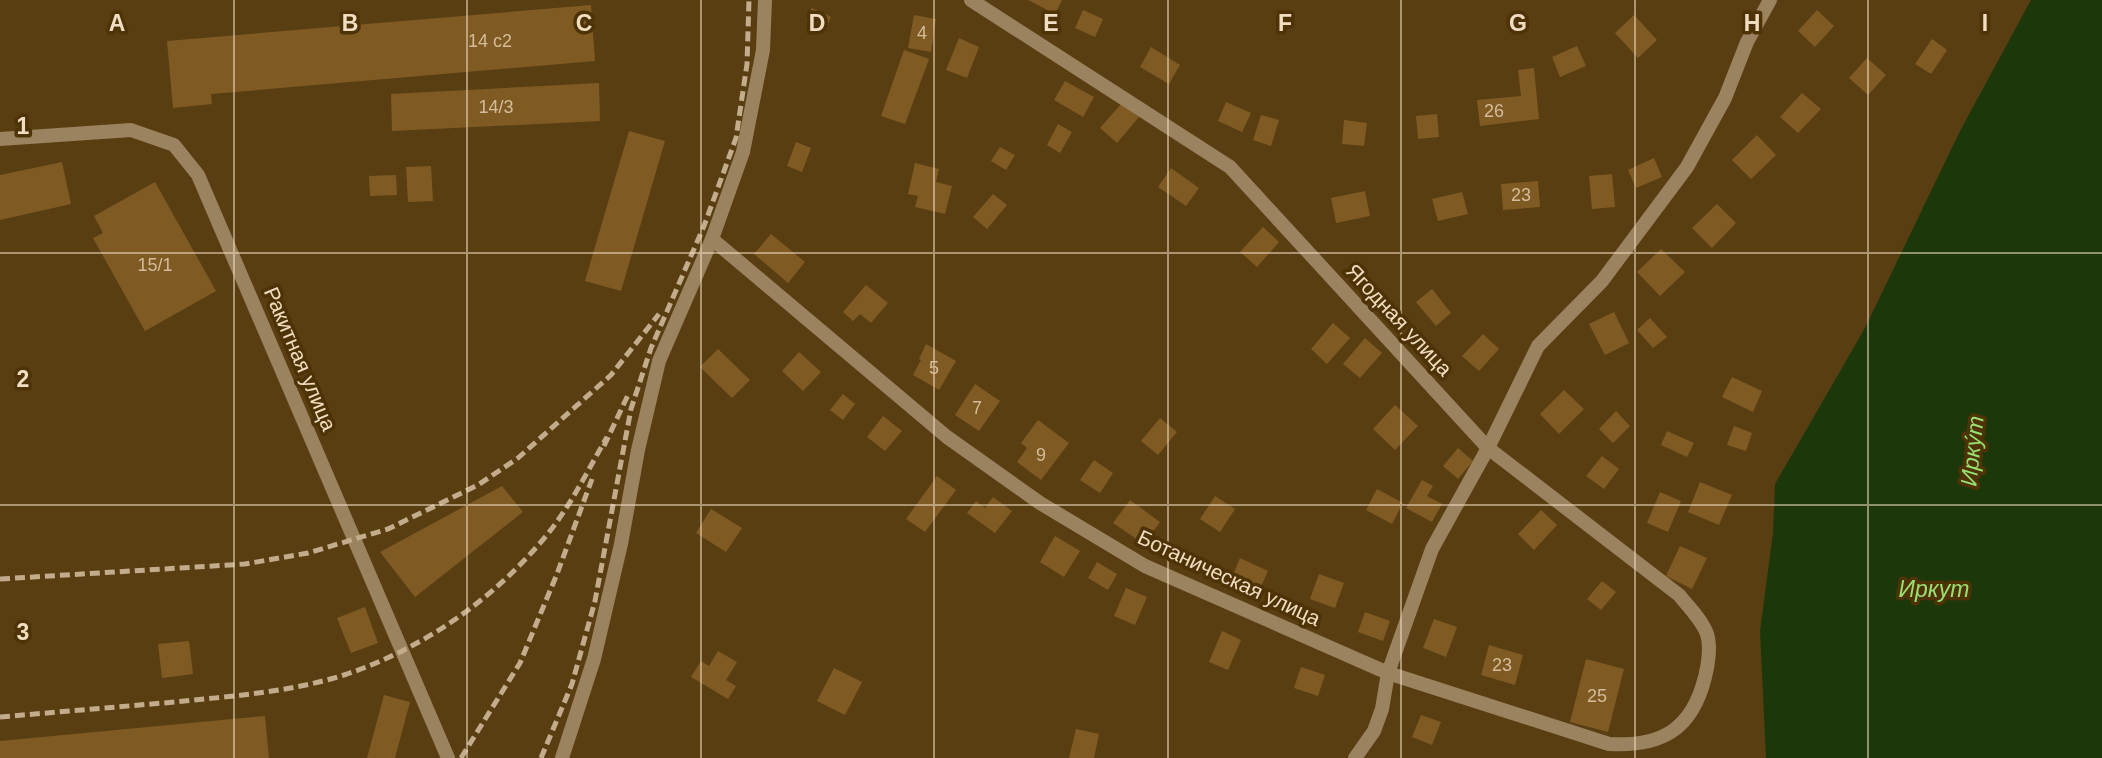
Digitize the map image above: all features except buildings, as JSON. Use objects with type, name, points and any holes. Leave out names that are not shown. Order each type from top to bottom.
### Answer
[{"type":"street","points":[[562,758],[594,659],[659,361],[712,239],[743,152],[763,50],[765,0]]},
{"type":"street","name":"Ягодная улица","points":[[971,0],[1230,167],[1488,448],[1679,594],[1708,636],[1708,665],[1701,694],[1686,721]]},
{"type":"street","points":[[1355,758],[1374,731],[1382,709],[1388,673],[1432,549],[1488,448],[1538,346],[1602,281],[1687,167],[1725,98],[1747,42],[1770,0]]},
{"type":"street","name":"Ракитная улица","points":[[0,139],[131,130],[174,145],[198,175],[448,758]]},
{"type":"street","name":"Ботаническая улица","points":[[712,239],[947,437],[1040,503],[1145,566],[1388,673],[1609,744],[1642,744],[1667,734],[1686,721]]},
{"type":"water","name":"Иркут","points":[[2031,0],[2102,0],[2102,758],[1766,758],[1760,631],[1773,533],[1775,484],[1865,328],[1960,131]]},
{"type":"railway","points":[[541,758],[572,684],[595,601],[631,409],[651,348],[704,226],[736,138],[747,64],[749,0]]},
{"type":"railway","points":[[0,579],[245,564],[308,553],[388,529],[478,485],[518,458],[611,375],[659,314]]},
{"type":"railway","points":[[604,446],[628,395]]},
{"type":"railway","points":[[0,717],[262,692],[326,680],[376,663],[430,636],[456,619],[526,559],[563,513],[607,437]]},
{"type":"railway","points":[[461,758],[520,663],[592,479]]},
{"type":"water label","name":"Ирку́т","points":[[1972,451]]}]
